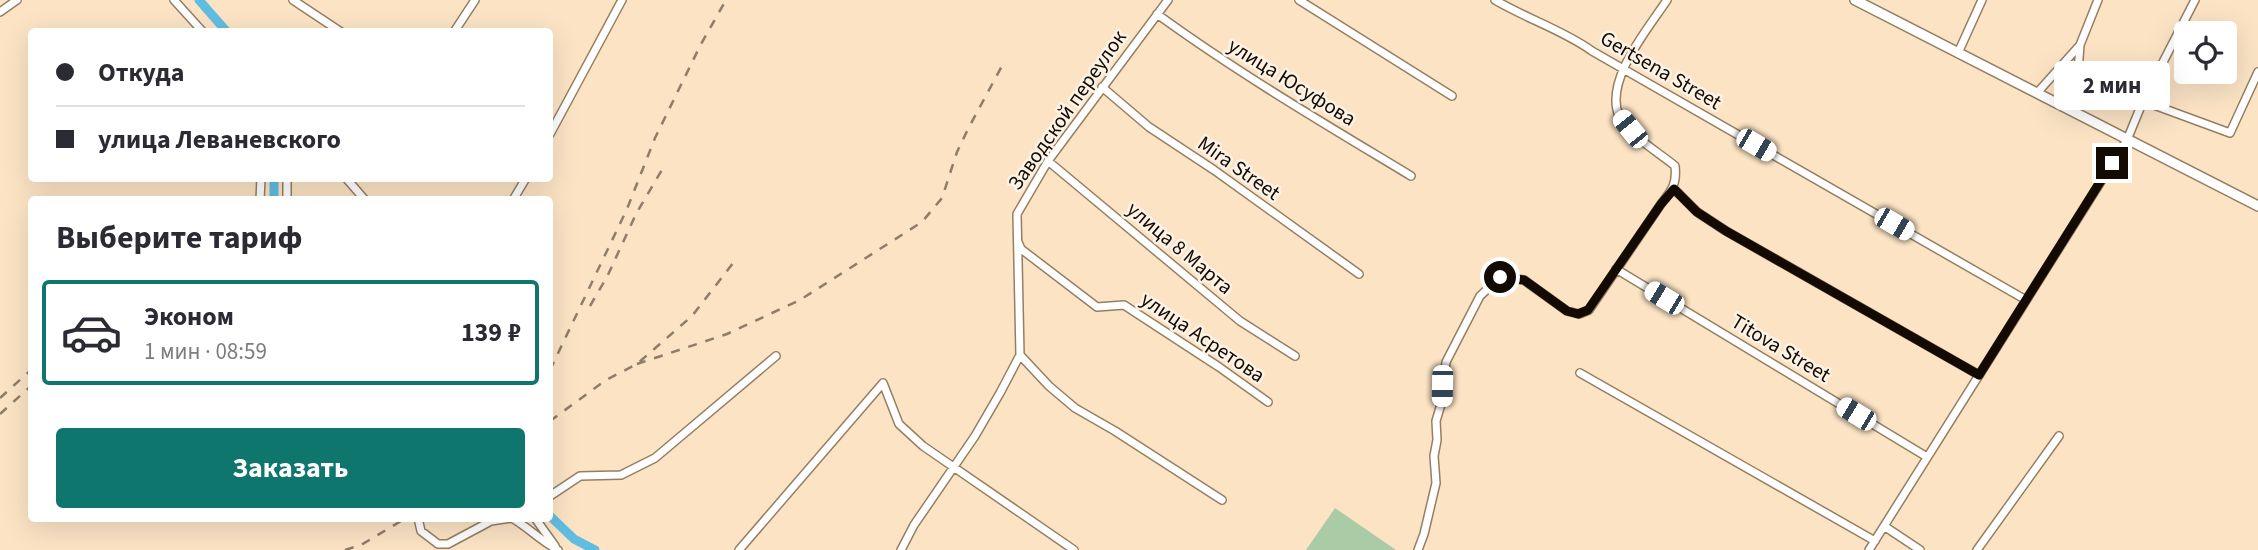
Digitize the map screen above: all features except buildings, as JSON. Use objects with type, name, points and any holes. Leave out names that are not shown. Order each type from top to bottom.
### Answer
[{"type":"street","points":[[0,12],[17,0]]},
{"type":"street","points":[[174,0],[199,28]]},
{"type":"street","points":[[293,0],[335,28]]},
{"type":"street","points":[[457,28],[475,0]]},
{"type":"street","points":[[553,128],[622,0]]},
{"type":"street","name":"Заводской переулок","points":[[901,550],[914,526],[955,468],[1020,355],[1017,214],[1048,161],[1168,0]]},
{"type":"street","points":[[1299,0],[1452,96]]},
{"type":"street","name":"Gertsena Street","points":[[1495,0],[1580,42],[1591,51],[2026,300]]},
{"type":"street","points":[[1418,550],[1436,483],[1436,421],[1442,401],[1446,362],[1480,296],[1500,277],[1524,280],[1567,311],[1578,314],[1588,310],[1674,189],[1677,181],[1675,166],[1630,129],[1619,116],[1617,94],[1623,67],[1667,0]]},
{"type":"street","points":[[1855,0],[1874,5],[1958,53],[2258,206]]},
{"type":"street","points":[[1958,53],[1982,0]]},
{"type":"street","points":[[2098,0],[2080,46],[2078,72],[2094,88],[2124,92],[2230,133],[2258,72]]},
{"type":"street","points":[[1869,550],[2127,140],[2143,101],[2195,0]]},
{"type":"street","name":"улица Юсуфова","points":[[1157,14],[1269,90],[1411,176]]},
{"type":"street","points":[[2037,93],[2080,46]]},
{"type":"street","name":"Mira Street","points":[[1101,87],[1149,127],[1359,274]]},
{"type":"street","name":"улица 8 Марта","points":[[1048,161],[1240,321],[1295,356]]},
{"type":"street","points":[[349,182],[362,196]]},
{"type":"street","points":[[1674,189],[1697,212],[1726,231],[1979,375]]},
{"type":"street","name":"улица Асретова","points":[[1017,240],[1021,250],[1097,307],[1124,305],[1219,366],[1268,402]]},
{"type":"street","name":"Titova Street","points":[[1616,269],[1927,457]]},
{"type":"street","points":[[1020,355],[1049,386],[1075,408],[1222,500]]},
{"type":"street","points":[[553,494],[580,476],[621,475],[655,458],[776,356]]},
{"type":"street","points":[[1580,373],[1875,541]]},
{"type":"street","points":[[739,550],[883,383],[899,424],[923,446],[1074,550]]},
{"type":"street","points":[[1977,550],[2059,436]]},
{"type":"street","points":[[419,522],[421,531],[438,544],[448,544],[489,522]]},
{"type":"street","points":[[518,522],[557,550]]},
{"type":"street","points":[[539,522],[557,550]]},
{"type":"street","points":[[1884,526],[1920,550]]},
{"type":"green space","points":[[1335,508],[1396,550],[1306,550]]},
{"type":"waterway","points":[[199,0],[224,28]]},
{"type":"waterway","points":[[274,182],[274,196]]},
{"type":"waterway","points":[[553,519],[574,539],[595,550]]},
{"type":"railway","points":[[553,364],[627,209],[655,138],[701,44],[726,0]]},
{"type":"railway","points":[[637,364],[727,334],[800,300],[922,222],[942,198],[957,152],[1003,64]]},
{"type":"railway","points":[[590,306],[607,277],[636,214],[663,168]]},
{"type":"railway","points":[[553,419],[606,380],[637,364],[692,316],[737,258]]},
{"type":"railway","points":[[0,398],[28,373]]},
{"type":"railway","points":[[0,414],[28,389]]},
{"type":"railway","points":[[345,550],[361,545],[399,522]]},
{"type":"route","points":[[1500,277],[1524,280],[1567,311],[1578,314],[1588,310],[1674,189],[1697,212],[1726,231],[1979,375],[2112,163]]}]
